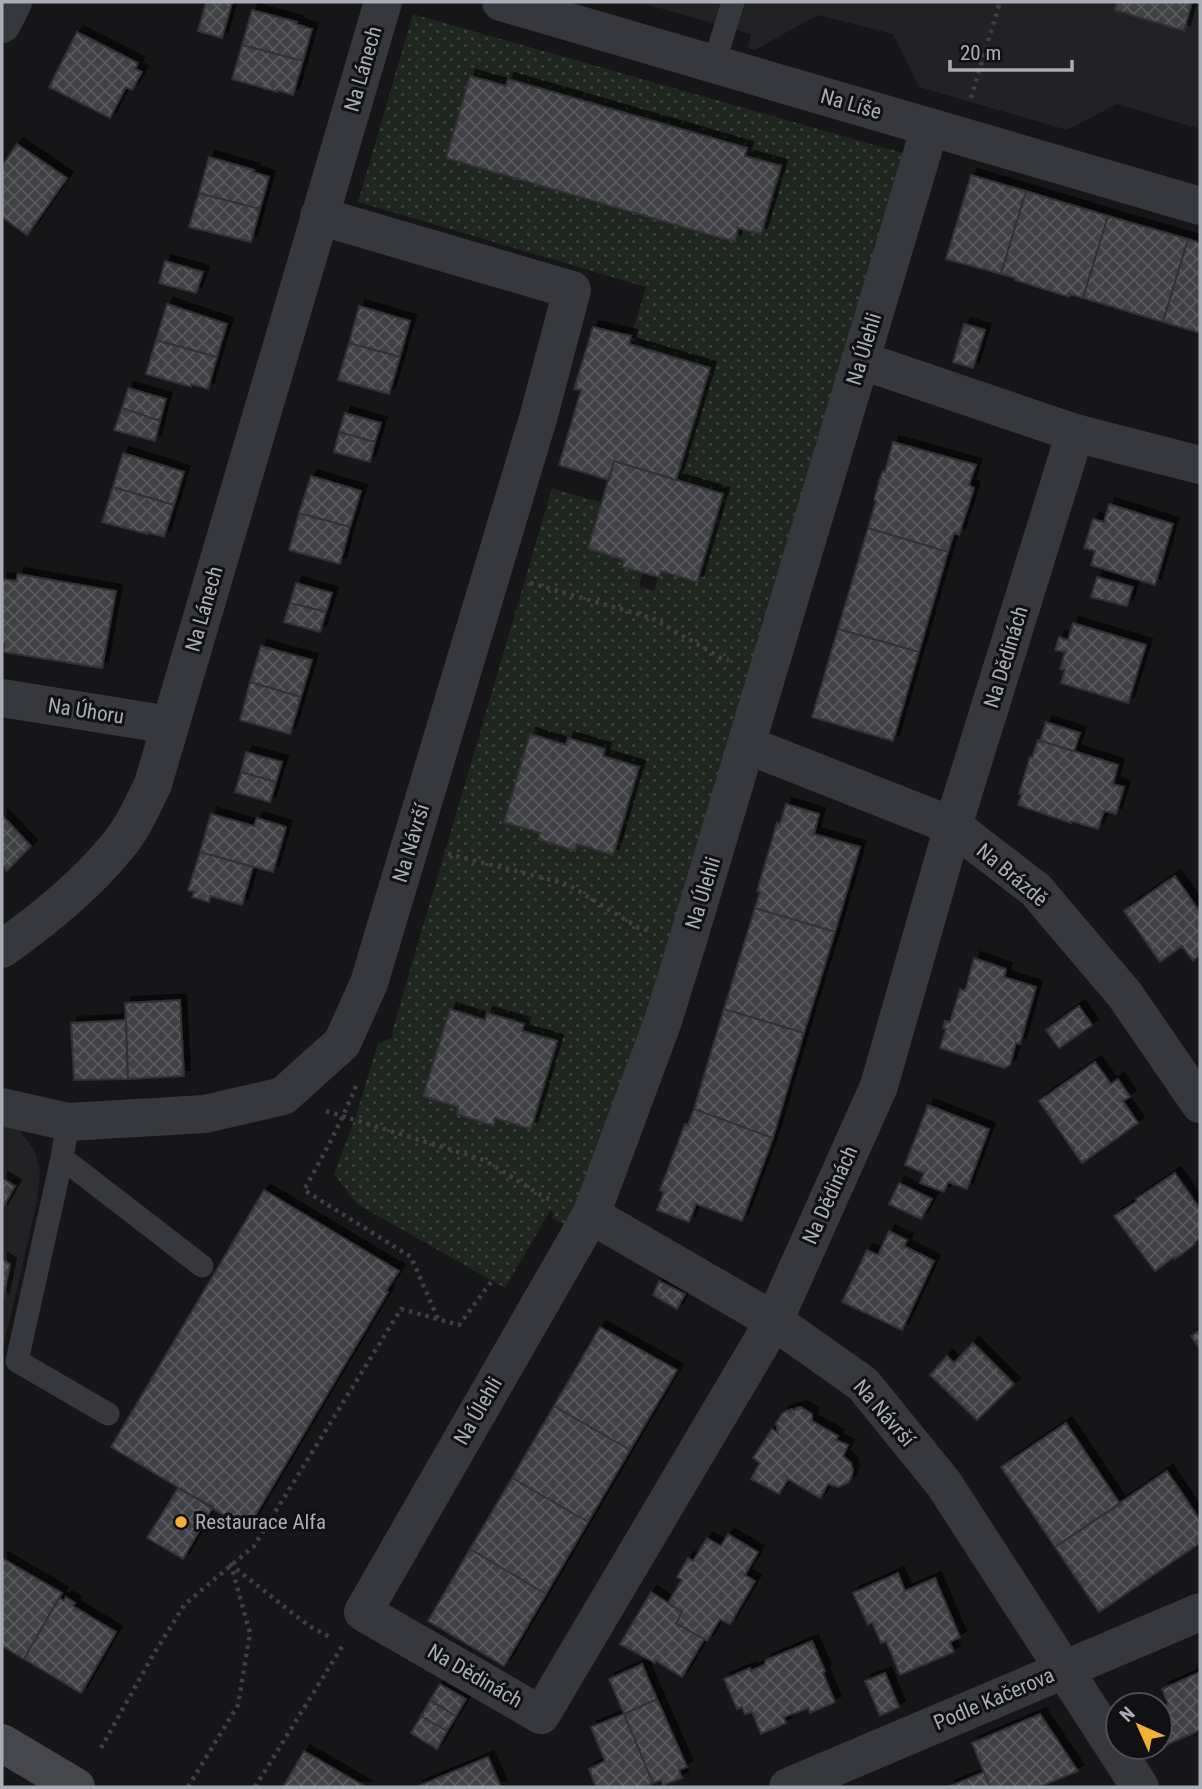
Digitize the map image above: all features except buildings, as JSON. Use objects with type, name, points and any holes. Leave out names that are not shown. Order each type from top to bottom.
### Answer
[{"type":"main road","points":[[2,1743],[76,1787]]},
{"type":"street","points":[[2,24],[13,2]]},
{"type":"street","name":"Na Lánech","points":[[2,949],[43,920],[117,848],[138,817],[153,784],[383,2]]},
{"type":"street","name":"Na Líše","points":[[501,2],[1200,206]]},
{"type":"street","name":"Na Úlehli","points":[[363,1612],[591,1215],[663,1021],[930,127]]},
{"type":"street","name":"Na Návrší","points":[[2,1107],[65,1140],[205,1114],[283,1096],[342,1044],[369,983],[535,428],[572,290],[319,216]]},
{"type":"street","points":[[860,360],[1076,433],[1200,465]]},
{"type":"street","name":"Na Dědinách","points":[[363,1612],[541,1715],[774,1321],[879,1086],[953,826],[1076,433]]},
{"type":"street","name":"Na Úhoru","points":[[2,698],[170,725]]},
{"type":"street","name":"Na Brázdě","points":[[747,745],[953,826],[1036,890],[1125,995],[1200,1104]]},
{"type":"street","name":"Na Návrší","points":[[591,1215],[774,1321],[863,1384],[944,1484],[1140,1787]]},
{"type":"street","name":"Podle Kačerova","points":[[788,1787],[1200,1612]]},
{"type":"lane","points":[[714,64],[733,2]]},
{"type":"lane","points":[[65,1140],[202,1266]]},
{"type":"lane","points":[[65,1140],[18,1361],[108,1415]]},
{"type":"path","points":[[968,106],[1000,2]]},
{"type":"path","points":[[521,580],[652,618],[721,658]]},
{"type":"path","points":[[443,852],[567,884],[639,928]]},
{"type":"path","points":[[283,1096],[484,1160],[544,1197]]},
{"type":"path","points":[[330,1146],[304,1190],[411,1257],[438,1319]]},
{"type":"path","points":[[101,1748],[186,1604],[254,1546],[401,1309],[459,1325],[491,1282]]},
{"type":"path","points":[[231,1565],[309,1626],[344,1644]]},
{"type":"path","points":[[188,1787],[238,1705],[250,1633],[231,1565]]},
{"type":"path","points":[[255,1787],[363,1612]]},
{"type":"shaded area","points":[[638,2],[1200,2],[1200,129],[1117,104],[1067,130],[919,87],[893,34],[818,15],[755,50],[748,48],[751,34]]},
{"type":"shaded area","points":[[413,14],[903,153],[675,947],[568,1226],[552,1218],[554,1213],[550,1211],[505,1288],[357,1204],[334,1174],[356,1116],[378,1043],[392,1038],[552,488],[603,503],[588,548],[624,560],[622,567],[643,572],[639,586],[654,591],[661,571],[723,494],[676,480],[710,368],[629,344],[646,287],[358,202]],"holes":[[[470,76],[506,86],[508,80],[747,148],[745,156],[780,165],[761,234],[738,228],[735,240],[721,237],[446,158]],[[569,738],[605,749],[603,756],[639,767],[613,854],[577,844],[574,851],[538,839]],[[450,1009],[485,1020],[488,1013],[523,1024],[522,1031],[557,1041],[531,1129],[495,1118],[493,1125],[457,1114],[458,1107],[423,1096]]]},
{"type":"shaded area","points":[[2,1121],[15,1124],[35,1151],[40,1173],[36,1206],[2,1353]]},
{"type":"place","name":"Restaurace Alfa","points":[[181,1522]]}]
